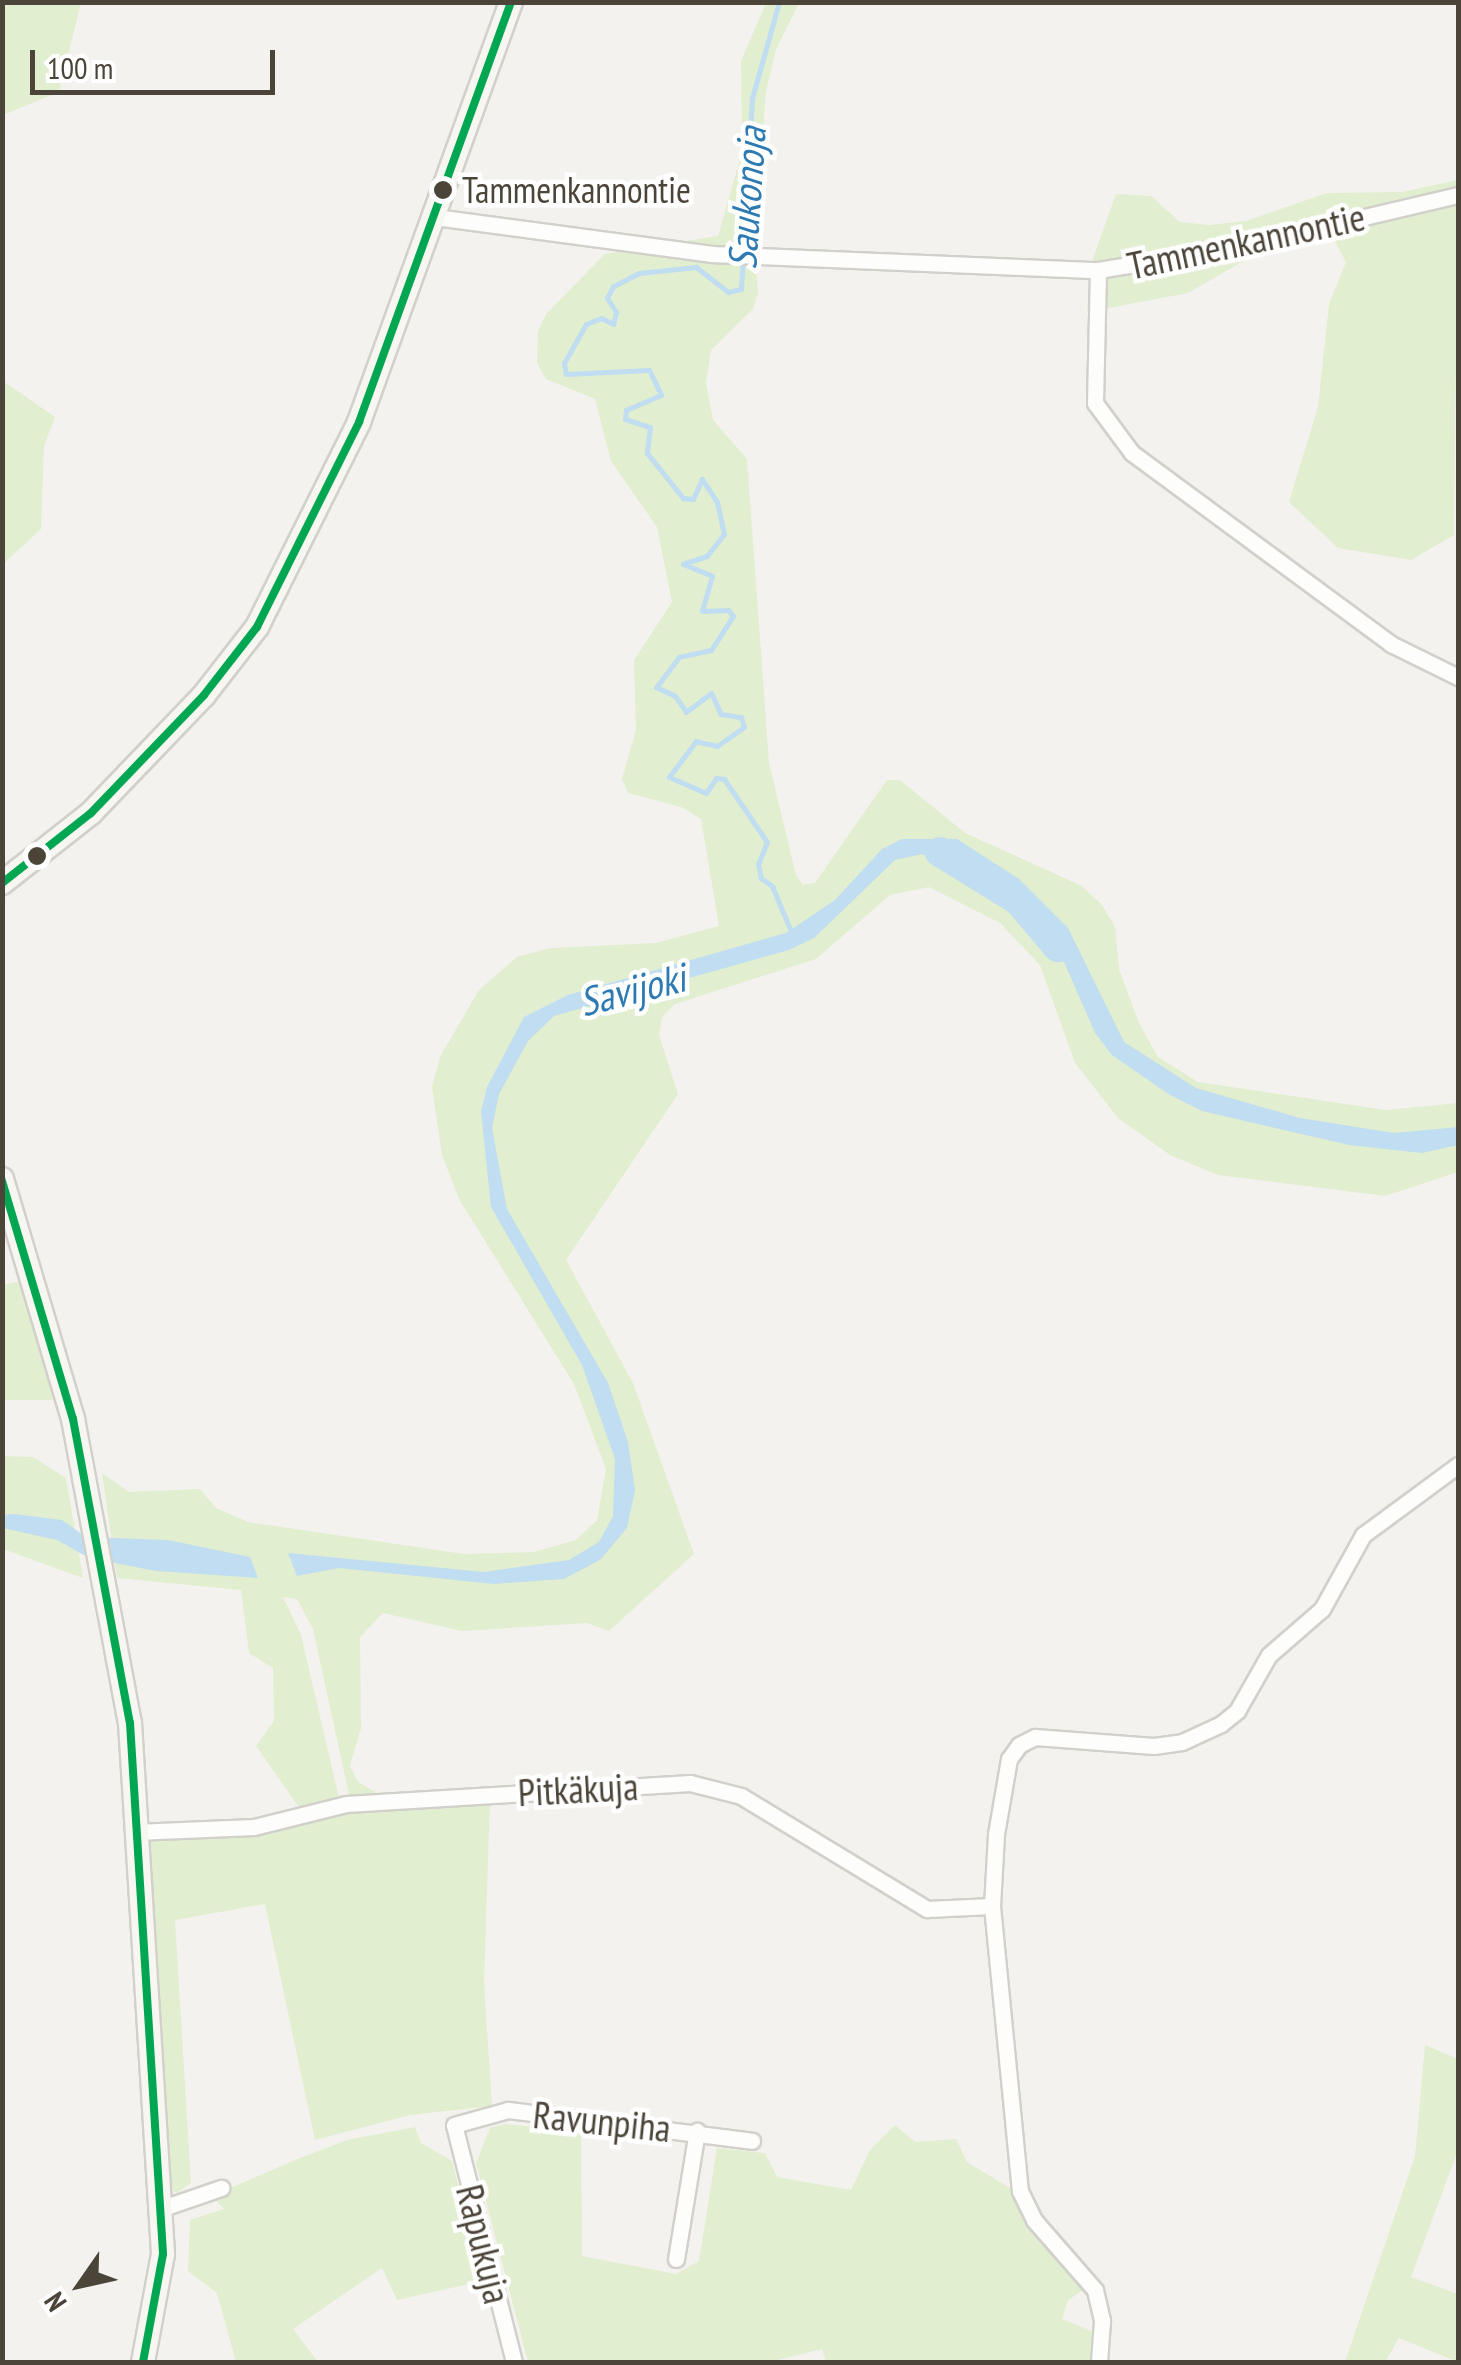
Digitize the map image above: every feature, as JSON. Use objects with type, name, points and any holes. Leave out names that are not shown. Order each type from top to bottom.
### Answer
[{"type":"street","points":[[2,883],[91,814],[204,695],[257,626],[358,422],[511,2]]},
{"type":"street","name":"Tammenkannontie","points":[[435,217],[730,255],[1098,270],[1232,248],[1458,195]]},
{"type":"street","points":[[1098,270],[1095,403],[1123,443],[1166,484],[1391,644],[1458,677]]},
{"type":"street","points":[[2,1180],[47,1314],[98,1526],[130,1723],[160,2209],[160,2293],[143,2362]]},
{"type":"street","points":[[1100,2362],[1102,2321],[1095,2290],[1034,2220],[1020,2191],[992,1906],[1009,1759],[1019,1744],[1035,1737],[1154,1746],[1182,1742],[1221,1724],[1237,1711],[1270,1655],[1322,1610],[1364,1535],[1458,1466]]},
{"type":"street","name":"Pitkäkuja","points":[[134,1832],[254,1827],[346,1804],[690,1783],[741,1796],[927,1909],[992,1906]]},
{"type":"street","name":"Ravunpiha","points":[[454,2125],[508,2110],[752,2141]]},
{"type":"street","name":"Rapukuja","points":[[454,2125],[514,2362]]},
{"type":"street","points":[[676,2259],[697,2132]]},
{"type":"street","points":[[160,2209],[221,2188]]},
{"type":"green space","points":[[3,2],[81,3],[59,92],[3,115]]},
{"type":"green space","points":[[766,3],[799,3],[776,49],[766,92],[754,238],[758,292],[753,309],[711,350],[706,383],[713,420],[747,459],[769,763],[796,875],[803,885],[815,883],[887,780],[900,780],[965,833],[1082,886],[1102,905],[1115,927],[1119,969],[1139,1023],[1158,1057],[1198,1082],[1386,1110],[1458,1103],[1458,1172],[1385,1196],[1218,1175],[1170,1155],[1118,1118],[1075,1063],[1040,965],[1000,923],[929,887],[890,895],[816,959],[675,1004],[662,1017],[659,1035],[678,1094],[566,1260],[633,1383],[694,1554],[609,1631],[587,1623],[462,1631],[383,1613],[360,1637],[361,1728],[350,1766],[358,1782],[382,1796],[350,1799],[313,1629],[297,1599],[283,1597],[301,1635],[339,1798],[301,1810],[256,1746],[274,1721],[273,1668],[249,1653],[241,1590],[117,1578],[102,1473],[129,1492],[200,1489],[216,1508],[248,1522],[464,1554],[534,1552],[576,1540],[597,1520],[606,1469],[574,1384],[459,1199],[442,1155],[432,1087],[440,1057],[479,990],[517,957],[550,948],[656,943],[719,926],[701,819],[681,807],[628,793],[622,779],[636,730],[634,660],[672,602],[657,527],[611,461],[595,399],[546,379],[537,363],[538,331],[546,314],[605,254],[718,236],[742,152],[741,61]]},
{"type":"green space","points":[[1458,180],[1454,535],[1411,560],[1338,548],[1289,502],[1318,407],[1329,304],[1346,262],[1333,238],[1254,255],[1188,293],[1087,312],[1092,261],[1116,194],[1151,196],[1180,222],[1209,225],[1246,221],[1327,193],[1402,192]]},
{"type":"green space","points":[[3,381],[55,417],[44,446],[41,529],[3,564]]},
{"type":"green space","points":[[21,1281],[39,1325],[53,1400],[3,1400],[3,1285]]},
{"type":"green space","points":[[3,1456],[33,1457],[66,1478],[83,1578],[3,1549]]},
{"type":"green space","points":[[490,1799],[484,1983],[492,2106],[410,2115],[315,2140],[265,1904],[175,1920],[191,2183],[177,2193],[170,2189],[145,1839],[249,1834],[334,1813]]},
{"type":"green space","points":[[1425,2045],[1458,2059],[1457,2153],[1411,2277],[1458,2294],[1458,2362],[1399,2338],[1385,2362],[1345,2362],[1415,2156]]},
{"type":"green space","points":[[505,2124],[581,2132],[582,2256],[676,2274],[699,2261],[717,2148],[765,2153],[777,2177],[851,2190],[870,2150],[895,2125],[915,2142],[956,2139],[967,2162],[1013,2190],[1085,2289],[1068,2300],[1062,2319],[1092,2331],[1091,2362],[826,2362],[822,2349],[770,2362],[528,2362],[476,2163],[490,2128]]},
{"type":"green space","points":[[415,2127],[421,2143],[452,2161],[483,2281],[397,2300],[382,2268],[293,2329],[318,2362],[236,2362],[217,2293],[188,2271],[190,2220],[224,2209],[212,2196],[295,2160],[347,2140]]},
{"type":"water","points":[[902,839],[957,839],[1019,879],[1068,928],[1124,1042],[1196,1088],[1300,1118],[1394,1133],[1458,1127],[1458,1145],[1422,1153],[1349,1145],[1202,1111],[1170,1095],[1112,1055],[1095,1033],[1058,948],[1031,913],[973,874],[922,854],[895,860],[814,938],[789,950],[554,1016],[528,1041],[499,1094],[492,1128],[507,1209],[608,1383],[628,1442],[635,1490],[627,1528],[600,1560],[564,1579],[494,1584],[339,1568],[297,1576],[288,1553],[484,1572],[569,1560],[599,1542],[613,1516],[615,1459],[582,1365],[491,1207],[481,1111],[487,1087],[524,1017],[568,995],[786,933],[835,900],[882,849]]},
{"type":"water","points":[[3,1515],[62,1520],[86,1537],[168,1540],[250,1557],[258,1578],[156,1571],[89,1558],[57,1540],[3,1528]]},
{"type":"waterway","name":"Saukonoja","points":[[779,2],[752,98],[741,289],[728,292],[696,267],[639,273],[613,286],[607,298],[616,312],[613,324],[601,318],[586,324],[564,363],[566,374],[649,370],[661,395],[626,410],[625,419],[650,427],[647,453],[683,498],[693,499],[702,479],[717,502],[724,534],[707,556],[683,564],[712,576],[702,611],[728,610],[733,616],[711,650],[679,657],[656,687],[675,696],[686,712],[711,693],[721,714],[741,717],[744,727],[717,746],[696,741],[669,777],[706,793],[716,778],[724,779],[767,842],[758,864],[761,878],[772,886],[793,936]]},
{"type":"waterway","name":"Savijoki","points":[[940,852],[1018,900],[1058,947]]},
{"type":"transit line","points":[[2,883],[91,813],[204,695],[257,627],[359,422],[511,2]]},
{"type":"transit line","points":[[2,1181],[73,1419],[130,1723],[163,2254],[143,2362]]},
{"type":"place","name":"Tammenkannontie","points":[[443,190]]}]
